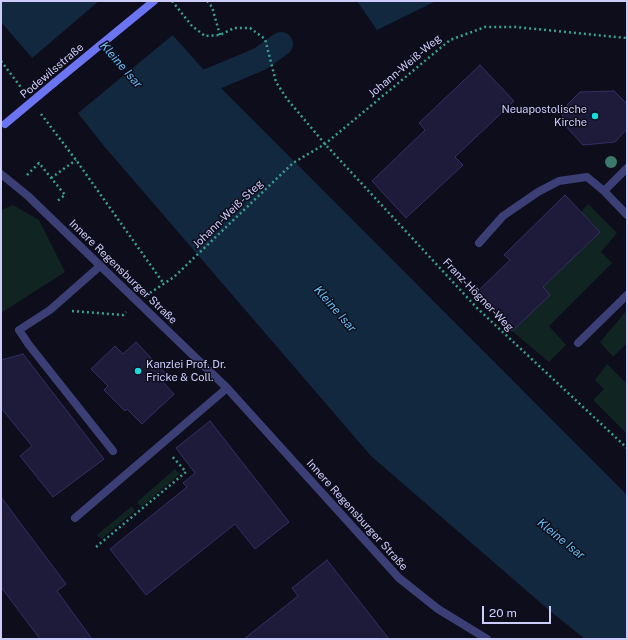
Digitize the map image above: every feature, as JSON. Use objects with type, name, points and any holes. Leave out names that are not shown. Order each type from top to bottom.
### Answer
[{"type":"main road","name":"Podewilsstraße","points":[[3,125],[154,1]]},
{"type":"street","points":[[604,191],[627,168]]},
{"type":"street","name":"Innere Regensburger Straße","points":[[1,174],[28,196],[227,388],[399,578],[438,609],[487,639]]},
{"type":"street","points":[[479,243],[503,216],[538,192],[559,181],[587,177],[604,191],[627,215]]},
{"type":"street","points":[[100,266],[50,310],[19,330],[29,345],[113,451]]},
{"type":"street","points":[[578,343],[627,295]]},
{"type":"street","points":[[75,518],[227,388]]},
{"type":"path","points":[[172,1],[192,26],[205,36],[220,35],[212,7],[207,1]]},
{"type":"path","name":"Johann-Weiß-Weg","points":[[294,163],[325,144],[450,40],[485,27],[515,27],[627,38]]},
{"type":"path","name":"Franz-Högner-Weg","points":[[220,35],[234,28],[250,28],[265,39],[276,82],[287,100],[325,144],[477,308],[627,448]]},
{"type":"path","points":[[1,61],[24,92]]},
{"type":"path","points":[[39,111],[76,160],[164,284]]},
{"type":"path","points":[[51,178],[76,160]]},
{"type":"path","points":[[39,163],[65,195]]},
{"type":"path","name":"Johann-Weiß-Steg","points":[[50,310],[123,315],[138,301],[174,277],[294,163]]},
{"type":"path","points":[[96,547],[186,472],[161,444]]},
{"type":"green space","points":[[588,204],[617,233],[601,252],[612,263],[549,326],[566,345],[549,362],[512,331],[549,295],[543,287],[600,232],[581,212]]},
{"type":"green space","points":[[13,205],[39,220],[65,272],[1,313],[1,210]]},
{"type":"green space","points":[[627,310],[627,343],[613,357],[600,342]]},
{"type":"green space","points":[[607,364],[627,384],[627,434],[593,400],[604,389],[595,380]]},
{"type":"green space","points":[[175,469],[180,474],[141,507],[137,502]]},
{"type":"green space","points":[[132,506],[135,511],[101,539],[97,535]]},
{"type":"water","name":"Kleine Isar","points":[[1,1],[142,1],[212,79],[627,495],[627,639],[585,639],[550,611],[371,456],[104,146],[54,83],[1,22]]},
{"type":"water","points":[[357,1],[436,1],[377,30]]},
{"type":"pier","points":[[99,1],[145,1],[174,34],[77,114],[31,59]]},
{"type":"building","points":[[480,65],[514,101],[455,157],[463,165],[406,218],[372,181],[425,130],[419,123]]},
{"type":"building","name":"Neuapostolische Kirche","points":[[614,91],[627,104],[627,129],[615,142],[583,145],[562,122],[563,109],[580,92]]},
{"type":"building","points":[[565,195],[600,232],[543,287],[550,295],[512,331],[476,293],[510,260],[504,255]]},
{"type":"building","points":[[136,342],[168,376],[162,381],[174,394],[142,424],[127,409],[125,411],[104,390],[108,386],[91,369],[115,346],[123,354]]},
{"type":"building","points":[[23,354],[104,459],[53,497],[20,456],[32,446],[1,408],[1,360]]},
{"type":"building","points":[[210,421],[289,522],[255,549],[235,524],[146,595],[110,549],[187,487],[183,483],[195,473],[176,448]]},
{"type":"building","points":[[1,497],[66,584],[57,591],[92,639],[40,639],[1,587]]},
{"type":"building","points":[[327,560],[389,639],[244,639],[298,596],[292,588]]},
{"type":"waterway","points":[[181,92],[260,59],[281,44]]},
{"type":"place","name":"Neuapostolische Kirche","points":[[595,116]]},
{"type":"place","name":"Kanzlei Prof. Dr. Fricke & Coll.","points":[[138,371]]}]
